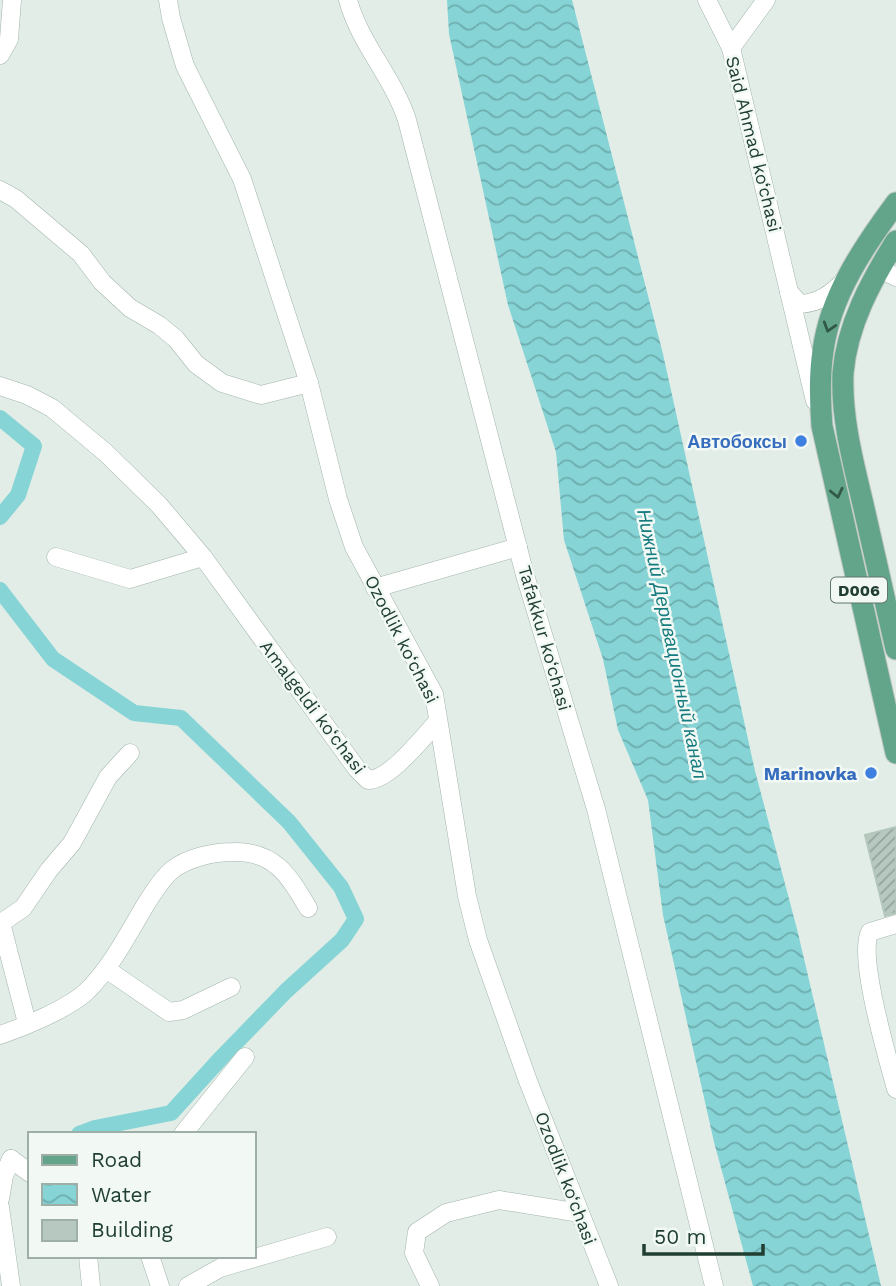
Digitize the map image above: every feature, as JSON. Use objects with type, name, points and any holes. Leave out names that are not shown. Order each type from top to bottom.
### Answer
[{"type":"main road","name":"D006","points":[[896,203],[863,249],[848,277],[823,348],[820,385],[821,426],[896,753]]},
{"type":"main road","name":"D006","points":[[896,241],[888,273],[857,316],[847,348],[843,398],[849,443],[896,649]]},
{"type":"street","points":[[0,55],[9,39],[12,0]]},
{"type":"street","name":"Ozodlik ko‘chasi","points":[[168,0],[185,66],[243,179],[309,383],[338,499],[354,547],[434,694],[467,896],[478,940],[528,1081],[609,1286]]},
{"type":"street","name":"Tafakkur ko‘chasi","points":[[348,0],[362,37],[401,102],[407,120],[518,547],[596,809],[714,1286]]},
{"type":"street","name":"Said Ahmad ko‘chasi","points":[[707,0],[731,48],[821,426]]},
{"type":"street","points":[[731,48],[766,0]]},
{"type":"street","points":[[0,190],[16,199],[81,254],[102,282],[130,308],[168,332],[196,364],[222,383],[261,395],[309,383]]},
{"type":"street","points":[[789,292],[800,304],[813,303],[831,294],[848,277]]},
{"type":"street","name":"Amalgeldi ko‘chasi","points":[[0,386],[42,402],[89,438],[159,505],[203,557],[357,769],[368,780],[376,780],[396,765],[438,721]]},
{"type":"street","points":[[375,588],[518,547]]},
{"type":"street","points":[[56,557],[130,579],[203,557]]},
{"type":"street","points":[[27,1023],[1,921],[23,908],[49,870],[72,843],[108,777],[130,753]]},
{"type":"street","points":[[0,1035],[62,1008],[85,993],[106,969],[158,886],[181,864],[206,856],[249,852],[273,861],[292,879],[308,908]]},
{"type":"street","points":[[896,924],[870,932],[866,940],[870,981],[896,1089]]},
{"type":"street","points":[[106,969],[169,1012],[183,1010],[231,987]]},
{"type":"street","points":[[185,1132],[245,1057]]},
{"type":"street","points":[[0,1199],[11,1159],[14,1156],[28,1155]]},
{"type":"street","points":[[11,1159],[28,1172]]},
{"type":"street","points":[[430,1286],[414,1253],[417,1232],[446,1213],[499,1200],[580,1213]]},
{"type":"street","points":[[0,1206],[11,1286]]},
{"type":"street","points":[[256,1258],[327,1237]]},
{"type":"street","points":[[88,1258],[91,1286]]},
{"type":"street","points":[[151,1258],[160,1286]]},
{"type":"street","points":[[188,1286],[220,1268],[255,1258]]},
{"type":"water","name":"Нижний Деривационный канал","points":[[447,0],[572,0],[663,354],[755,771],[797,929],[881,1286],[753,1286],[714,1142],[663,915],[648,800],[618,730],[603,659],[564,540],[556,452],[508,305],[449,34]]},
{"type":"building","points":[[896,827],[896,913],[885,916],[865,835]]},
{"type":"waterway","points":[[0,418],[34,446],[18,495],[0,517]]},
{"type":"waterway","points":[[0,590],[53,659],[134,713],[181,718],[289,822],[341,887],[356,919],[342,940],[286,991],[171,1113],[84,1132]]},
{"type":"place","name":"Автобоксы","points":[[801,441]]},
{"type":"place","name":"Marinovka","points":[[871,773]]}]
